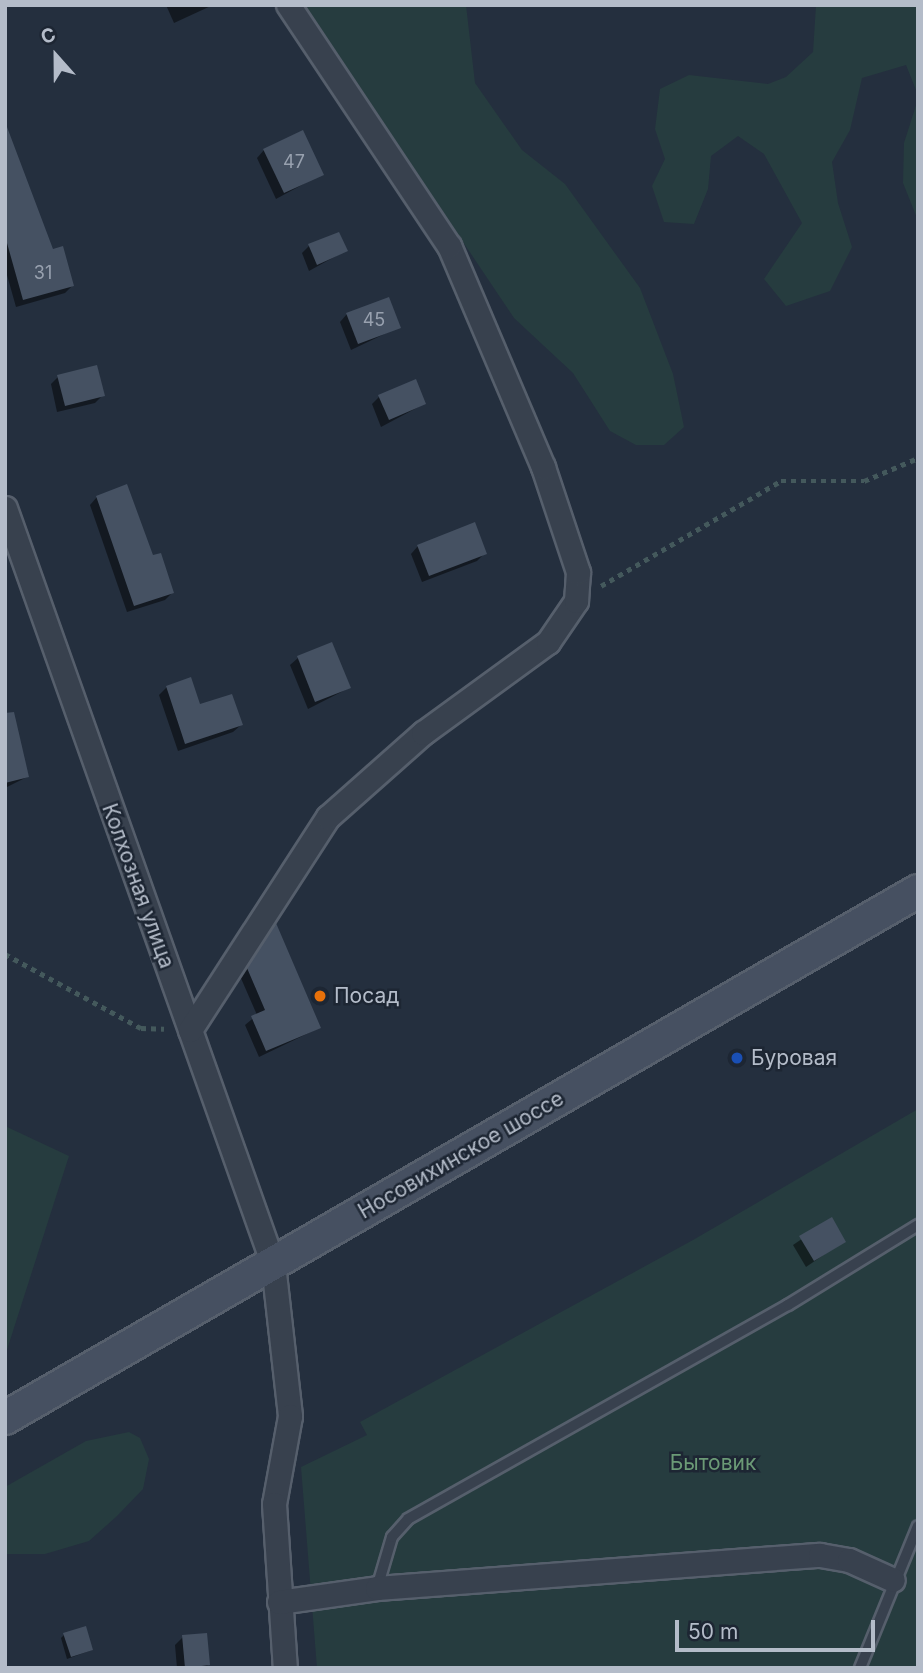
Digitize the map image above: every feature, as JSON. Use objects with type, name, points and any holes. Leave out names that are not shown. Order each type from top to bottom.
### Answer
[{"type":"main road","name":"Носовихинское шоссе","points":[[5,1418],[918,891]]},
{"type":"street","points":[[190,1030],[328,817],[423,733],[548,642],[576,601],[578,572],[543,467],[449,246],[288,5]]},
{"type":"street","name":"Колхозная улица","points":[[5,508],[273,1264],[290,1416],[274,1504],[285,1668]]},
{"type":"street","points":[[279,1602],[377,1588],[820,1555],[849,1560],[893,1580]]},
{"type":"lane","points":[[377,1588],[392,1537],[408,1519],[788,1305],[918,1225]]},
{"type":"lane","points":[[860,1668],[893,1580],[918,1526]]},
{"type":"path","points":[[576,601],[780,481],[864,481],[918,458]]},
{"type":"path","points":[[5,954],[141,1028],[190,1030]]},
{"type":"green space","points":[[304,5],[466,5],[475,83],[522,150],[565,184],[640,288],[673,374],[684,427],[664,445],[636,445],[610,431],[573,373],[514,318]]},
{"type":"green space","points":[[816,5],[918,5],[918,95],[906,65],[862,78],[850,130],[832,162],[838,203],[852,247],[830,291],[786,306],[764,279],[802,223],[764,154],[738,136],[711,156],[708,189],[694,224],[664,222],[652,186],[665,159],[655,129],[660,89],[689,75],[768,84],[786,77],[813,52]]},
{"type":"green space","points":[[918,99],[917,218],[903,183],[904,143]]},
{"type":"green space","name":"Бытовик","points":[[918,1109],[918,1668],[317,1668],[301,1467],[367,1435],[360,1422],[693,1240]]},
{"type":"green space","points":[[5,1126],[69,1156],[5,1356]]},
{"type":"green space","points":[[129,1432],[140,1438],[149,1459],[143,1489],[117,1516],[89,1541],[45,1554],[5,1554],[5,1487],[86,1441]]},
{"type":"building","points":[[7,127],[53,249],[63,246],[74,286],[23,300],[5,236]]},
{"type":"building","points":[[303,130],[324,175],[284,193],[263,149]]},
{"type":"building","points":[[339,232],[348,251],[317,265],[308,244]]},
{"type":"building","points":[[389,297],[401,328],[358,344],[346,313]]},
{"type":"building","points":[[97,365],[105,396],[65,406],[57,375]]},
{"type":"building","points":[[416,379],[426,404],[389,420],[378,395]]},
{"type":"building","points":[[127,484],[153,555],[161,553],[174,593],[134,606],[96,496]]},
{"type":"building","points":[[475,522],[487,554],[429,576],[417,545]]},
{"type":"building","points":[[332,642],[351,688],[315,702],[297,656]]},
{"type":"building","points":[[191,677],[200,704],[232,694],[243,725],[185,744],[166,686]]},
{"type":"building","points":[[14,712],[29,777],[5,783],[5,713]]},
{"type":"building","points":[[276,923],[321,1028],[266,1051],[251,1016],[265,1010],[247,968]]},
{"type":"building","points":[[832,1217],[846,1242],[814,1261],[799,1236]]},
{"type":"building","points":[[86,1626],[93,1650],[71,1657],[63,1633]]},
{"type":"building","points":[[207,1633],[210,1665],[185,1668],[182,1635]]},
{"type":"place","name":"Посад","points":[[320,996]]},
{"type":"place","name":"Буровая","points":[[737,1058]]}]
